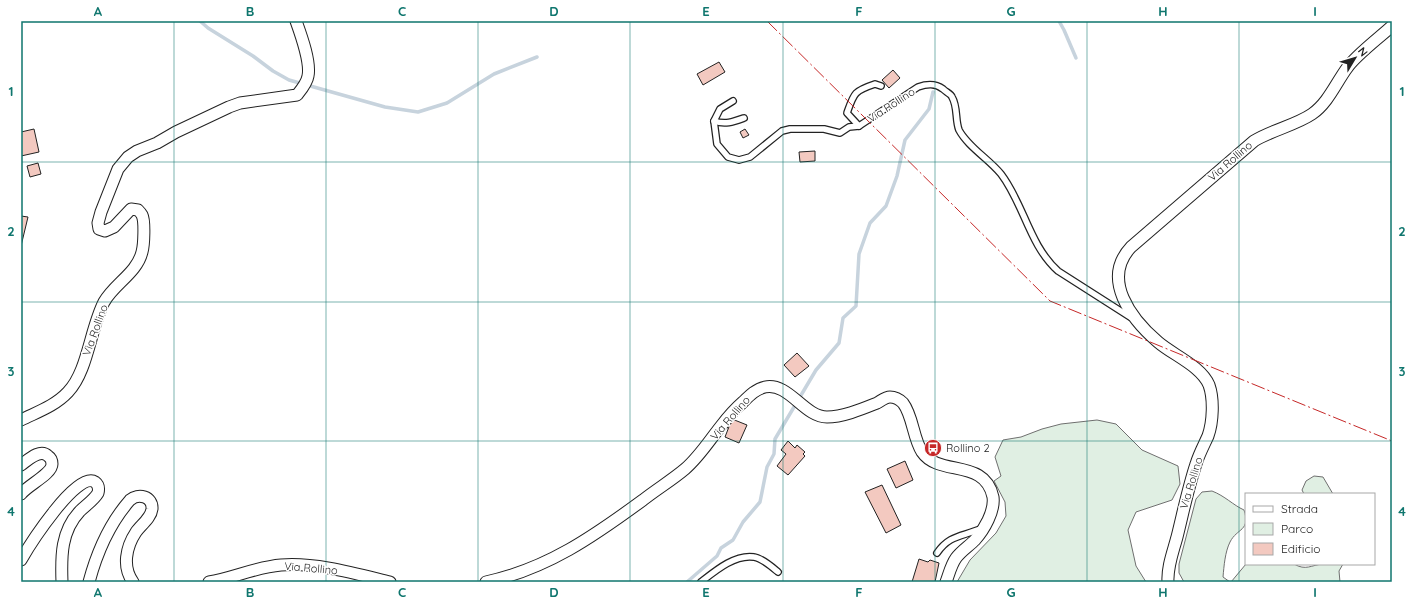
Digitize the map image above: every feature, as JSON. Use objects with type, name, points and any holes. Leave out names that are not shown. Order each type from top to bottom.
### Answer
[{"type":"street","name":"Via Rollino","points":[[21,420],[53,405],[68,392],[80,371],[104,303],[110,293],[131,272],[142,251],[143,216],[138,210],[131,209],[114,227],[105,231],[99,229],[98,223],[101,212],[118,169],[128,157],[137,151],[157,143],[176,132],[229,107],[240,103],[297,96],[308,76],[307,59],[303,40],[296,21]]},
{"type":"street","name":"Via Rollino","points":[[1168,582],[1169,566],[1183,508],[1196,462],[1208,434],[1212,417],[1212,403],[1208,385],[1204,377],[1191,365],[1159,342],[1138,322],[1130,310],[1119,286],[1118,269],[1124,254],[1254,141],[1264,135],[1313,114],[1330,94],[1347,67],[1392,26]]},
{"type":"street","name":"Via Rollino","points":[[486,582],[519,573],[556,557],[580,544],[685,469],[731,414],[752,393],[760,388],[768,386],[789,394],[815,413],[829,417],[852,412],[878,403],[886,398],[892,397],[902,401],[919,447],[926,456],[938,463],[973,472],[981,476],[986,481],[991,492],[993,511],[975,540],[962,550],[955,560],[946,582]]},
{"type":"street","points":[[21,465],[35,455],[41,453],[48,455],[52,460],[52,467],[48,473],[34,481],[21,494]]},
{"type":"street","points":[[21,560],[51,515],[67,495],[85,481],[91,480],[98,487],[98,493],[74,518],[64,539],[62,554],[62,582]]},
{"type":"street","points":[[89,582],[93,567],[107,532],[130,500],[140,496],[148,499],[152,506],[152,510],[135,533],[130,543],[126,562],[127,570],[133,582]]},
{"type":"street","name":"Via Rollino","points":[[209,582],[267,567],[296,564],[350,572],[390,582]]},
{"type":"lane","name":"Via Rollino","points":[[859,126],[847,113],[853,95],[861,88],[875,84],[881,86]]},
{"type":"lane","name":"Via Rollino","points":[[714,121],[717,144],[728,157],[739,160],[750,157],[782,131],[790,129],[824,129],[840,133],[849,127],[859,126],[918,87],[928,84],[938,85],[952,97],[959,129],[967,140],[1001,174],[1010,189],[1040,251],[1048,262],[1058,271],[1138,322]]},
{"type":"lane","points":[[733,101],[720,109],[714,121],[722,124],[744,118]]},
{"type":"lane","points":[[937,553],[943,544],[952,538],[967,534],[983,527]]},
{"type":"lane","points":[[701,582],[715,570],[743,558],[755,557],[778,572]]},
{"type":"green space","points":[[1097,420],[1116,424],[1142,450],[1178,466],[1180,484],[1172,500],[1136,512],[1128,530],[1136,566],[1146,582],[957,582],[970,560],[996,533],[1006,516],[1005,502],[994,481],[1001,476],[995,457],[1003,440],[1021,437],[1061,424]]},
{"type":"green space","points":[[1314,476],[1323,477],[1332,493],[1304,493],[1302,490],[1306,481]]},
{"type":"green space","points":[[1212,491],[1244,510],[1245,524],[1230,542],[1224,564],[1223,577],[1230,582],[1184,582],[1179,573],[1179,564],[1196,499],[1202,492]]},
{"type":"green space","points":[[1245,565],[1296,565],[1305,567],[1317,565],[1342,565],[1339,571],[1340,582],[1231,582]]},
{"type":"building","points":[[719,62],[725,72],[703,85],[697,74]]},
{"type":"building","points":[[893,70],[900,78],[889,88],[882,80]]},
{"type":"building","points":[[34,129],[39,152],[21,156],[21,132]]},
{"type":"building","points":[[745,129],[749,135],[743,138],[740,132]]},
{"type":"building","points":[[815,151],[815,161],[800,162],[799,152]]},
{"type":"building","points":[[38,163],[41,174],[30,177],[27,166]]},
{"type":"building","points":[[21,216],[28,217],[21,246]]},
{"type":"building","points":[[797,353],[809,366],[795,377],[784,365]]},
{"type":"building","points":[[732,419],[747,425],[739,443],[725,437]]},
{"type":"building","points":[[788,441],[795,448],[797,445],[805,452],[803,454],[805,456],[788,475],[777,466],[786,454],[781,450]]},
{"type":"building","points":[[905,461],[913,480],[896,488],[887,469]]},
{"type":"building","points":[[882,485],[901,525],[886,533],[865,492]]},
{"type":"building","points":[[919,559],[939,563],[935,582],[912,582]]},
{"type":"waterway","points":[[200,21],[208,28],[289,80],[385,107],[418,112],[447,103],[494,74],[537,57]]},
{"type":"waterway","points":[[1059,21],[1076,58]]},
{"type":"waterway","points":[[687,582],[717,556],[721,548],[733,540],[743,522],[760,502],[767,467],[774,454],[775,439],[816,370],[839,343],[843,318],[856,306],[859,254],[870,223],[886,206],[897,176],[905,140],[929,109],[933,92]]},
{"type":"power","points":[[767,21],[1050,301],[1392,441]]},
{"type":"place","name":"Rollino 2","points":[[933,448]]}]
